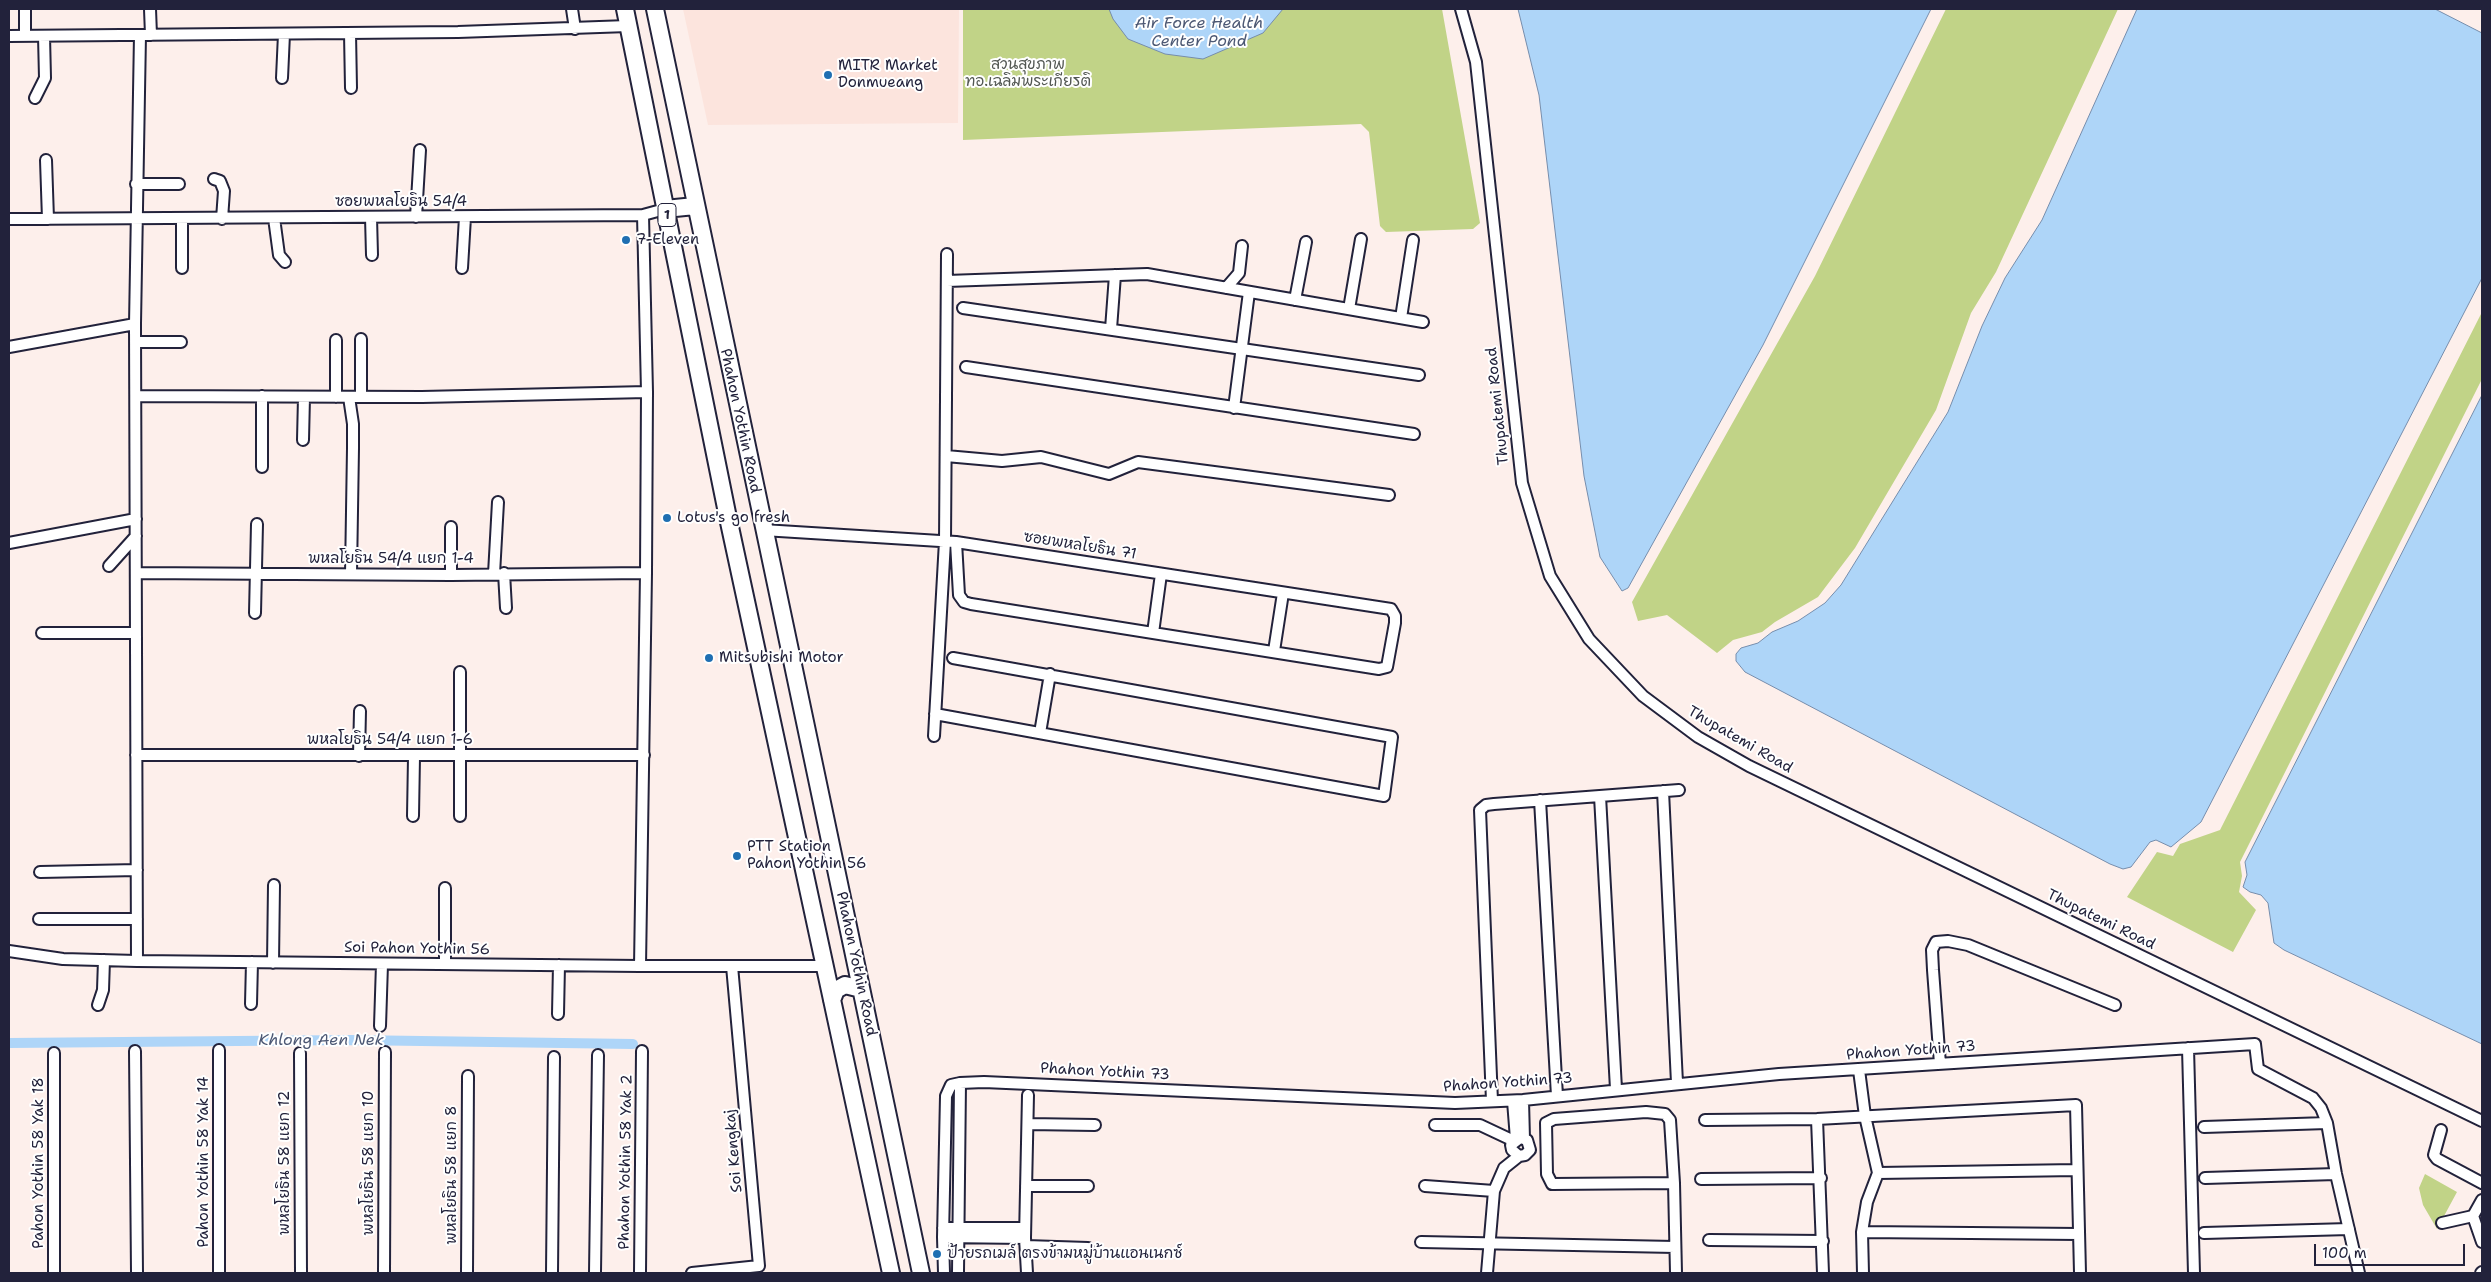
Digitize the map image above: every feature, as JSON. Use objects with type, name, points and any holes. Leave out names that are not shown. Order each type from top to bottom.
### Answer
[{"type":"main road","name":"Phahon Yothin Road","points":[[625,9],[727,513],[890,1273]]},
{"type":"main road","points":[[636,9],[638,22],[638,74]]},
{"type":"main road","name":"Phahon Yothin Road","points":[[655,9],[763,530],[921,1273]]},
{"type":"main road","points":[[665,209],[695,206]]},
{"type":"main road","points":[[832,1000],[836,990],[845,985],[861,989]]},
{"type":"street","points":[[25,9],[25,36]]},
{"type":"street","points":[[150,9],[151,35]]},
{"type":"street","points":[[572,9],[575,29]]},
{"type":"street","name":"Thupatemi Road","points":[[1461,9],[1476,62],[1522,483],[1550,576],[1589,639],[1643,696],[1698,737],[1749,766],[2482,1121]]},
{"type":"street","points":[[9,36],[350,33],[575,29],[628,26]]},
{"type":"street","points":[[350,33],[351,88]]},
{"type":"street","points":[[282,78],[284,34]]},
{"type":"street","points":[[137,961],[136,184],[140,35]]},
{"type":"street","points":[[35,98],[44,78],[44,36]]},
{"type":"street","points":[[416,217],[420,150]]},
{"type":"street","points":[[46,160],[48,219]]},
{"type":"street","points":[[214,178],[220,181],[224,191],[222,219]]},
{"type":"street","points":[[136,184],[179,184]]},
{"type":"street","name":"ซอยพหลโยธิน 54/4","points":[[9,219],[642,215],[665,209]]},
{"type":"street","points":[[640,966],[647,392],[642,215]]},
{"type":"street","points":[[371,217],[372,255]]},
{"type":"street","points":[[462,268],[465,217]]},
{"type":"street","points":[[274,218],[276,245],[279,255],[285,262]]},
{"type":"street","points":[[182,219],[182,268]]},
{"type":"street","points":[[1350,309],[1361,239]]},
{"type":"street","points":[[1401,318],[1413,240]]},
{"type":"street","points":[[1294,300],[1306,242]]},
{"type":"street","points":[[1226,288],[1239,273],[1242,246]]},
{"type":"street","points":[[947,254],[946,456],[950,542],[959,595],[964,602],[1274,651],[1283,593]]},
{"type":"street","points":[[947,281],[1147,274],[1422,322]]},
{"type":"street","points":[[1110,329],[1115,275]]},
{"type":"street","points":[[1234,408],[1250,292]]},
{"type":"street","points":[[963,308],[1419,375]]},
{"type":"street","points":[[9,347],[136,324]]},
{"type":"street","points":[[360,397],[361,339]]},
{"type":"street","points":[[336,340],[336,397]]},
{"type":"street","points":[[136,342],[180,342]]},
{"type":"street","points":[[966,367],[1414,434]]},
{"type":"street","points":[[136,396],[360,397],[647,392]]},
{"type":"street","points":[[262,396],[262,467]]},
{"type":"street","points":[[303,440],[304,396]]},
{"type":"street","points":[[349,397],[354,448],[351,574]]},
{"type":"street","points":[[946,456],[1002,461],[1041,457],[1109,474],[1138,462],[1389,495]]},
{"type":"street","points":[[498,502],[499,573],[506,608]]},
{"type":"street","points":[[9,543],[136,519]]},
{"type":"street","points":[[255,612],[254,573],[257,524]]},
{"type":"street","points":[[451,527],[451,575]]},
{"type":"street","name":"ซอยพหลโยธิน 71","points":[[763,530],[950,542],[1391,609],[1394,612],[1395,623],[1387,667],[1383,669],[1274,651]]},
{"type":"street","points":[[109,566],[136,536]]},
{"type":"street","points":[[934,736],[950,542]]},
{"type":"street","name":"พหลโยธิน 54/4 แยก 1-4","points":[[136,572],[451,575],[499,573],[646,573]]},
{"type":"street","points":[[1153,633],[1161,574]]},
{"type":"street","points":[[42,633],[136,633]]},
{"type":"street","points":[[935,714],[1384,796],[1392,737],[953,658]]},
{"type":"street","points":[[460,672],[460,816]]},
{"type":"street","points":[[1040,733],[1050,674]]},
{"type":"street","points":[[359,756],[360,711]]},
{"type":"street","name":"พหลโยธิน 54/4 แยก 1-6","points":[[136,754],[414,757],[461,755],[644,756]]},
{"type":"street","points":[[413,816],[414,757]]},
{"type":"street","points":[[1492,1102],[1480,810],[1486,805],[1494,804],[1679,790]]},
{"type":"street","points":[[1663,791],[1677,1083]]},
{"type":"street","points":[[1600,796],[1616,1089]]},
{"type":"street","points":[[1540,800],[1556,1096]]},
{"type":"street","points":[[40,872],[137,870]]},
{"type":"street","points":[[273,963],[274,885]]},
{"type":"street","points":[[444,964],[445,888]]},
{"type":"street","points":[[39,919],[137,919]]},
{"type":"street","points":[[1940,1064],[1932,950],[1936,942],[1968,945],[2115,1005]]},
{"type":"street","name":"Soi Pahon Yothin 56","points":[[9,952],[63,959],[137,961],[559,966],[825,966]]},
{"type":"street","points":[[98,1005],[103,990],[104,960]]},
{"type":"street","points":[[251,1004],[252,962]]},
{"type":"street","points":[[380,1026],[382,964]]},
{"type":"street","points":[[558,1014],[559,966]]},
{"type":"street","name":"Soi Kengkaj","points":[[692,1273],[759,1266],[732,966]]},
{"type":"street","name":"Phahon Yothin 73","points":[[960,1083],[994,1082],[1455,1103],[1492,1102],[1779,1074],[2255,1044],[2258,1069],[2313,1098],[2321,1108],[2327,1123]]},
{"type":"street","points":[[2188,1048],[2194,1273]]},
{"type":"street","name":"Pahon Yothin 58 Yak 14","points":[[218,1050],[219,1273]]},
{"type":"street","points":[[135,1051],[137,1273]]},
{"type":"street","name":"Phahon Yothin 58 Yak 2","points":[[640,1273],[642,1051]]},
{"type":"street","name":"พหลโยธิน 58 แยก 10","points":[[384,1273],[385,1052]]},
{"type":"street","name":"Pahon Yothin 58 Yak 18","points":[[54,1053],[54,1273]]},
{"type":"street","name":"พหลโยธิน 58 แยก 12","points":[[300,1053],[301,1273]]},
{"type":"street","points":[[595,1273],[598,1055]]},
{"type":"street","points":[[552,1273],[554,1057]]},
{"type":"street","points":[[1859,1070],[1865,1116],[1878,1173],[1868,1202],[1862,1232],[1863,1273]]},
{"type":"street","name":"พหลโยธิน 58 แยก 8","points":[[467,1273],[468,1076]]},
{"type":"street","points":[[944,1273],[946,1096],[951,1085],[960,1083],[958,1273]]},
{"type":"street","points":[[1027,1273],[1025,1237],[1028,1094]]},
{"type":"street","points":[[1518,1100],[1518,1139],[1512,1150],[1519,1156]]},
{"type":"street","points":[[1705,1120],[1818,1119],[2076,1105],[2080,1273]]},
{"type":"street","points":[[1674,1183],[1552,1184],[1547,1174],[1545,1127],[1550,1120],[1554,1119],[1646,1112],[1665,1114],[1670,1120],[1671,1128],[1674,1183],[1676,1273]]},
{"type":"street","points":[[1818,1119],[1824,1273]]},
{"type":"street","points":[[2204,1127],[2327,1123],[2336,1174],[2359,1273]]},
{"type":"street","points":[[1028,1124],[1095,1125]]},
{"type":"street","points":[[1434,1126],[1480,1125],[1529,1143],[1530,1150]]},
{"type":"street","points":[[2441,1130],[2434,1154],[2437,1159],[2482,1183]]},
{"type":"street","points":[[1487,1273],[1494,1191],[1504,1168],[1519,1156],[1526,1155],[1530,1150],[1546,1146]]},
{"type":"street","points":[[1878,1173],[2077,1170]]},
{"type":"street","points":[[2205,1178],[2336,1174]]},
{"type":"street","points":[[1701,1179],[1821,1178]]},
{"type":"street","points":[[1026,1186],[1088,1186]]},
{"type":"street","points":[[1425,1186],[1494,1191]]},
{"type":"street","points":[[2482,1200],[2474,1216],[2482,1242]]},
{"type":"street","points":[[2442,1224],[2474,1216]]},
{"type":"street","points":[[2204,1233],[2349,1229]]},
{"type":"street","points":[[1862,1232],[2079,1234]]},
{"type":"street","points":[[943,1233],[1025,1237],[1088,1248]]},
{"type":"street","points":[[1708,1240],[1823,1241]]},
{"type":"street","points":[[1421,1242],[1490,1245],[1675,1247]]},
{"type":"shaded area","name":"MITR Market Donmueang","points":[[683,9],[959,9],[958,123],[708,125]]},
{"type":"green space","name":"สวนสุขภาพ ทอ.เฉลิมพระเกียรติ","points":[[963,9],[1442,9],[1480,223],[1473,229],[1386,232],[1380,226],[1369,132],[1361,124],[963,140]]},
{"type":"green space","points":[[1946,9],[2118,9],[1996,272],[1971,313],[1936,410],[1855,548],[1818,597],[1775,622],[1762,632],[1733,640],[1717,653],[1667,615],[1638,621],[1632,602],[1815,276]]},
{"type":"green space","points":[[2482,312],[2482,379],[2240,862],[2242,876],[2239,892],[2256,910],[2233,952],[2127,897],[2157,852],[2173,856],[2180,844],[2220,830]]},
{"type":"green space","points":[[2425,1174],[2457,1192],[2437,1229],[2423,1205],[2419,1188]]},
{"type":"water","name":"Air Force Health Center Pond","points":[[1109,9],[1283,9],[1263,33],[1203,59],[1165,54],[1128,39],[1113,19]]},
{"type":"water","points":[[1518,9],[1931,9],[1763,345],[1628,588],[1622,591],[1600,557],[1584,476],[1539,95]]},
{"type":"water","points":[[2137,9],[2435,9],[2482,33],[2482,278],[2201,822],[2171,847],[2156,840],[2150,842],[2131,867],[2123,869],[2110,864],[1745,672],[1736,661],[1736,654],[1741,648],[1758,643],[1772,632],[1798,621],[1825,603],[1841,585],[1948,412],[1982,326],[2005,278],[2042,220]]},
{"type":"water","points":[[2482,395],[2482,1044],[2284,950],[2274,943],[2268,903],[2261,895],[2250,892],[2243,887],[2247,875],[2245,862]]},
{"type":"waterway","name":"Khlong Aen Nek","points":[[9,1043],[351,1040],[633,1044]]},
{"type":"place","name":"MITR Market Donmueang","points":[[828,75]]},
{"type":"place","name":"7-Eleven","points":[[626,240]]},
{"type":"place","name":"Lotus's go fresh","points":[[667,518]]},
{"type":"place","name":"Mitsubishi Motor","points":[[709,658]]},
{"type":"place","name":"PTT Station Pahon Yothin 56","points":[[737,856]]},
{"type":"place","name":"ป้ายรถเมล์ ตรงข้ามหมู่บ้านแอนเนกซ์","points":[[937,1254]]}]
